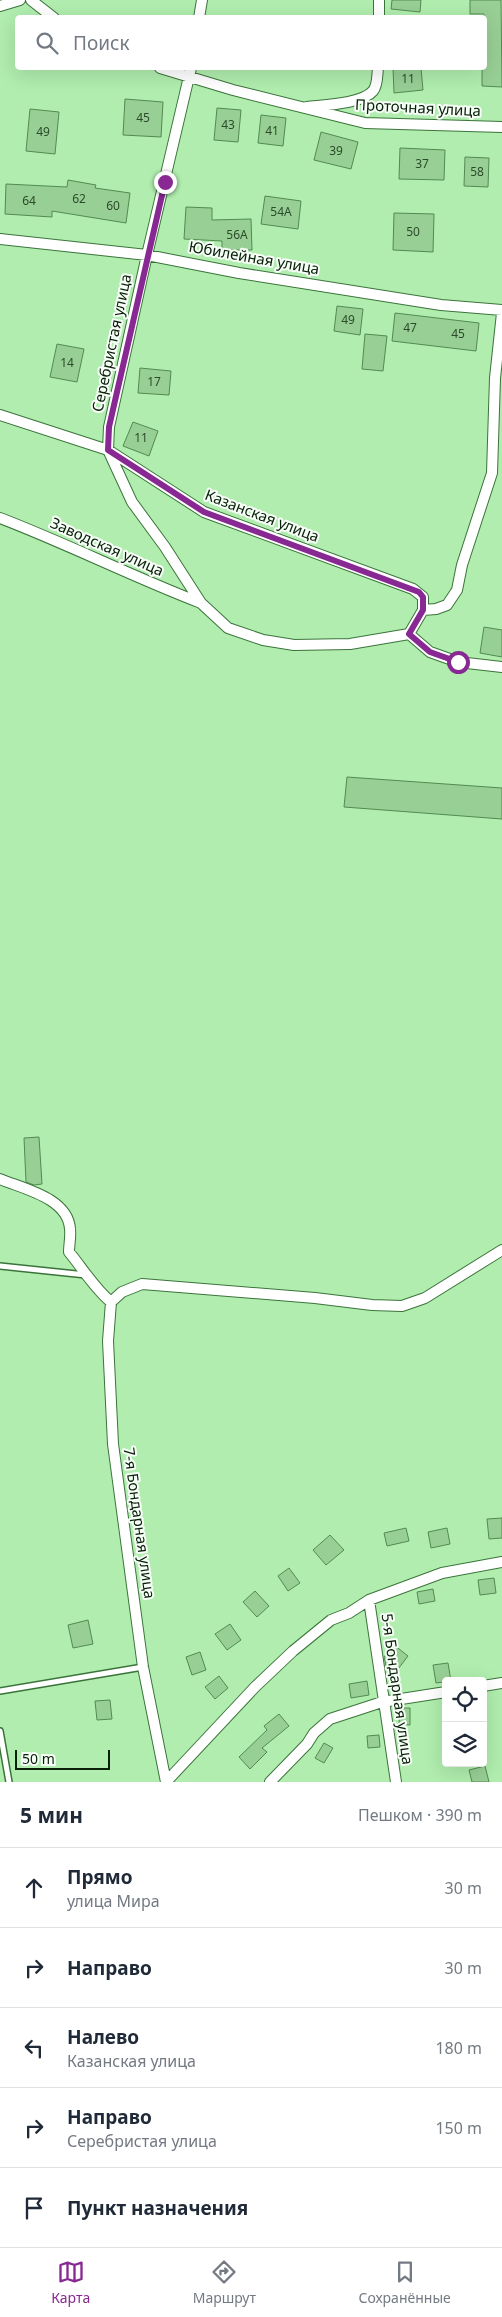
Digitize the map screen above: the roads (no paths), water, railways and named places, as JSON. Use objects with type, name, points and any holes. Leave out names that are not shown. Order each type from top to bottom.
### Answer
[{"type":"street","points":[[0,6],[20,0]]},
{"type":"street","points":[[31,0],[50,15]]},
{"type":"street","points":[[200,15],[202,0]]},
{"type":"street","points":[[379,0],[379,15]]},
{"type":"street","name":"Проточная улица","points":[[176,70],[191,72],[301,108],[365,124],[502,128]]},
{"type":"street","points":[[301,108],[364,97],[372,92],[376,85],[378,70]]},
{"type":"street","name":"Серебристая улица","points":[[191,72],[147,254],[109,427],[108,450],[132,502],[165,547],[201,603]]},
{"type":"street","name":"Юбилейная улица","points":[[0,239],[147,254],[239,273],[502,312]]},
{"type":"street","points":[[409,634],[423,610],[436,610],[447,605],[457,590],[462,565],[492,473],[495,378],[502,312]]},
{"type":"street","name":"Казанская улица","points":[[0,415],[108,450],[204,512],[413,589],[423,597],[423,610]]},
{"type":"street","name":"Заводская улица","points":[[0,518],[55,539],[150,584],[201,603]]},
{"type":"street","points":[[201,603],[228,628],[270,642],[294,645],[350,644],[409,634]]},
{"type":"street","points":[[409,634],[430,652],[458,662],[502,667]]},
{"type":"street","points":[[0,1179],[58,1205],[66,1214],[70,1228],[69,1252],[89,1275],[100,1294],[111,1302],[122,1292],[142,1284],[314,1298],[372,1305],[402,1306],[425,1298],[502,1250]]},
{"type":"street","name":"7-я Бондарная улица","points":[[111,1302],[108,1341],[113,1444],[143,1667],[166,1782]]},
{"type":"street","points":[[166,1782],[255,1687],[293,1651],[332,1620],[349,1613],[369,1600],[442,1573],[502,1562]]},
{"type":"street","name":"5-я Бондарная улица","points":[[369,1600],[382,1702],[396,1782]]},
{"type":"street","points":[[487,1686],[502,1684]]},
{"type":"street","points":[[270,1782],[307,1744],[314,1733],[330,1719],[382,1702],[442,1693]]},
{"type":"lane","points":[[0,1266],[89,1275]]},
{"type":"lane","points":[[0,1691],[143,1667]]},
{"type":"lane","points":[[0,1731],[9,1782]]}]
